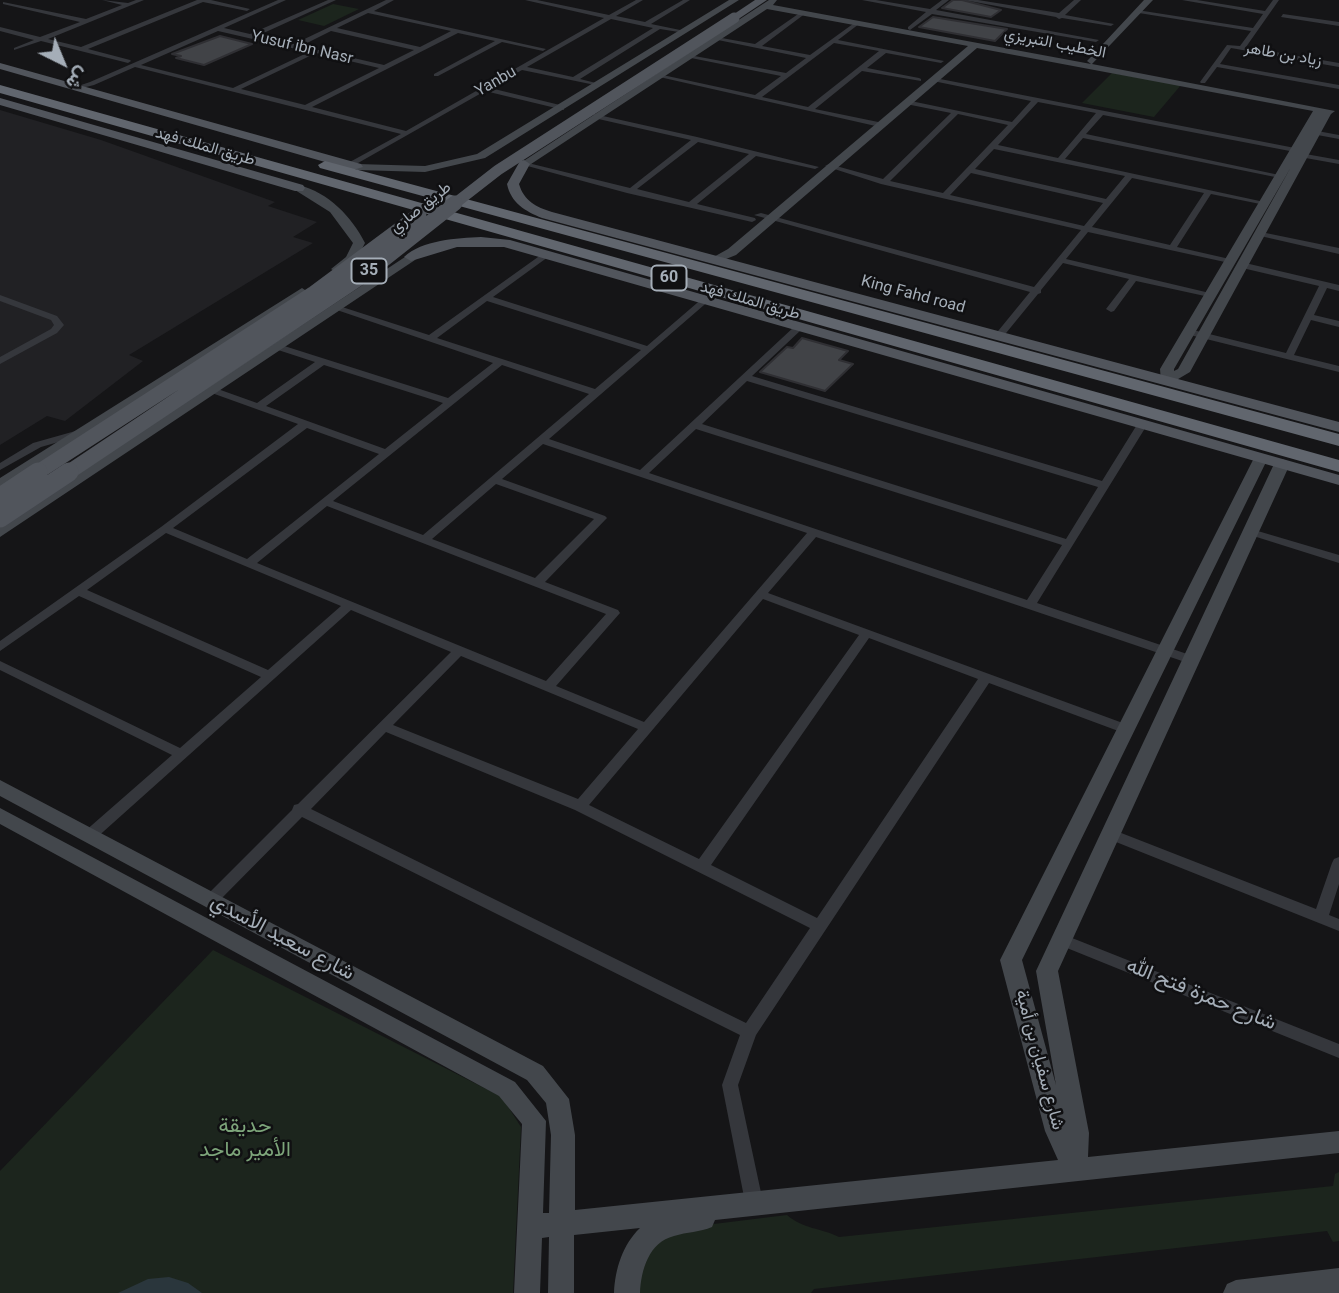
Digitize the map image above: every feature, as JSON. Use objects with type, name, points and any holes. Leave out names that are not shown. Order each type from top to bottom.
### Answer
[{"type":"highway","name":"طريق الملك فهد","points":[[0,78],[719,265],[848,305],[1138,387],[1339,440]]},
{"type":"highway","name":"طريق الملك فهد","points":[[0,89],[171,137],[544,249],[1051,385],[1339,466]]},
{"type":"highway","points":[[171,137],[299,188]]},
{"type":"highway","points":[[584,225],[719,265]]},
{"type":"highway","points":[[544,249],[674,290]]},
{"type":"highway","points":[[1051,385],[1339,458]]},
{"type":"highway","points":[[1138,387],[1339,447]]},
{"type":"highway","points":[[1272,409],[1339,429]]},
{"type":"main road","name":"طريق صاري","points":[[0,518],[364,275],[498,170],[728,17],[747,0]]},
{"type":"main road","name":"طريق صاري","points":[[0,497],[314,293],[490,162],[728,17],[769,2]]},
{"type":"main road","points":[[0,66],[351,165]]},
{"type":"main road","points":[[0,101],[299,188]]},
{"type":"main road","points":[[524,164],[513,184],[517,198],[534,210],[584,225]]},
{"type":"main road","name":"طريق الملك فهد","points":[[411,257],[431,248],[471,241],[544,249]]},
{"type":"main road","name":"King Fahd road","points":[[719,265],[1272,409]]},
{"type":"main road","name":"طريق الملك فهد","points":[[674,290],[798,328],[1339,480]]},
{"type":"main road","name":"طريق الملك فهد","points":[[848,305],[1079,358]]},
{"type":"street","points":[[3,4],[14,0]]},
{"type":"street","points":[[105,0],[128,5]]},
{"type":"street","points":[[16,49],[141,0]]},
{"type":"street","points":[[83,50],[202,0],[247,9]]},
{"type":"street","points":[[78,87],[92,84],[131,63],[269,0]]},
{"type":"street","points":[[131,63],[283,0]]},
{"type":"street","points":[[252,36],[333,0]]},
{"type":"street","points":[[295,46],[391,0]]},
{"type":"street","points":[[528,0],[683,32]]},
{"type":"street","name":"Yanbu","points":[[403,132],[522,68],[630,0]]},
{"type":"street","name":"Yanbu","points":[[351,165],[543,49],[640,0]]},
{"type":"street","points":[[646,24],[687,0]]},
{"type":"street","points":[[351,165],[425,169],[466,162],[500,146],[735,0]]},
{"type":"street","points":[[865,0],[1096,40]]},
{"type":"street","points":[[910,28],[946,0]]},
{"type":"street","points":[[967,0],[1111,24]]},
{"type":"street","points":[[1007,7],[1016,0]]},
{"type":"street","points":[[1059,17],[1078,0]]},
{"type":"street","points":[[1078,58],[1135,0]]},
{"type":"street","points":[[1092,61],[1149,0]]},
{"type":"street","points":[[1185,0],[1267,13]]},
{"type":"street","points":[[1242,48],[1276,0]]},
{"type":"street","points":[[524,164],[769,2]]},
{"type":"street","name":"الخطيب التبريزي","points":[[769,2],[803,13],[1331,110]]},
{"type":"street","name":"الخطيب التبريزي","points":[[769,2],[1203,82],[1331,110]]},
{"type":"street","points":[[3,4],[86,22]]},
{"type":"street","points":[[367,11],[543,49]]},
{"type":"street","points":[[1139,11],[1255,30]]},
{"type":"street","points":[[756,47],[803,13]]},
{"type":"street","points":[[1283,16],[1339,24]]},
{"type":"street","points":[[756,98],[857,23]]},
{"type":"street","points":[[573,80],[659,27]]},
{"type":"street","points":[[0,29],[403,132]]},
{"type":"street","name":"Yusuf ibn Nasr","points":[[218,29],[385,67]]},
{"type":"street","points":[[331,29],[420,49]]},
{"type":"street","points":[[305,108],[456,31]]},
{"type":"street","points":[[716,39],[811,57]]},
{"type":"street","points":[[436,75],[501,40]]},
{"type":"street","points":[[833,41],[941,61]]},
{"type":"street","points":[[719,265],[760,218],[816,167],[941,61],[969,44]]},
{"type":"street","points":[[719,265],[720,250],[909,102],[935,80],[969,44]]},
{"type":"street","name":"زياد بن طاهر","points":[[1203,82],[1230,47],[1339,65]]},
{"type":"street","points":[[809,110],[885,50]]},
{"type":"street","points":[[234,90],[316,51]]},
{"type":"street","points":[[688,57],[787,75]]},
{"type":"street","points":[[1216,65],[1339,87]]},
{"type":"street","points":[[522,68],[598,85]]},
{"type":"street","points":[[862,69],[919,80]]},
{"type":"street","points":[[658,76],[880,125]]},
{"type":"street","points":[[935,80],[1339,162]]},
{"type":"street","points":[[484,89],[561,108]]},
{"type":"street","points":[[945,196],[1036,100]]},
{"type":"street","points":[[909,102],[1013,124]]},
{"type":"street","points":[[1168,381],[1167,369],[1196,333],[1236,264],[1280,176],[1331,110]]},
{"type":"street","points":[[1196,333],[1211,296],[1259,233],[1299,153],[1331,110]]},
{"type":"street","points":[[884,182],[956,112]]},
{"type":"street","points":[[1060,160],[1101,112]]},
{"type":"street","points":[[597,116],[816,167]]},
{"type":"street","points":[[1315,132],[1339,137]]},
{"type":"street","points":[[1081,135],[1280,176]]},
{"type":"street","points":[[630,191],[697,139]]},
{"type":"street","points":[[992,146],[1265,203]]},
{"type":"street","points":[[691,205],[755,153]]},
{"type":"street","points":[[524,164],[691,205],[760,218],[1038,291]]},
{"type":"street","points":[[830,166],[884,182],[1339,288]]},
{"type":"street","points":[[969,170],[1109,202]]},
{"type":"street","points":[[999,336],[1063,261],[1130,174]]},
{"type":"street","points":[[0,485],[321,281],[351,259],[359,243],[354,232],[314,193],[299,188]]},
{"type":"street","points":[[1172,249],[1209,191]]},
{"type":"street","points":[[1259,233],[1339,251]]},
{"type":"street","points":[[431,338],[486,298],[544,249]]},
{"type":"street","points":[[0,532],[411,257]]},
{"type":"street","points":[[1063,261],[1211,296]]},
{"type":"street","points":[[1111,309],[1134,278]]},
{"type":"street","points":[[1289,356],[1324,284]]},
{"type":"street","points":[[0,298],[54,318],[59,325],[54,331],[0,361]]},
{"type":"street","points":[[486,298],[648,349]]},
{"type":"street","points":[[424,540],[707,299]]},
{"type":"street","points":[[336,308],[596,393]]},
{"type":"street","points":[[1308,317],[1339,324]]},
{"type":"street","points":[[642,474],[798,328]]},
{"type":"street","points":[[1196,333],[1339,369]]},
{"type":"street","points":[[278,347],[450,402]]},
{"type":"street","points":[[258,407],[323,361]]},
{"type":"street","points":[[248,564],[501,361]]},
{"type":"street","points":[[746,377],[1104,485]]},
{"type":"street","points":[[212,390],[387,453]]},
{"type":"street","points":[[0,647],[165,529],[305,424]]},
{"type":"street","points":[[695,425],[1068,543]]},
{"type":"street","points":[[1030,606],[1142,425]]},
{"type":"street","points":[[0,467],[37,445],[82,432]]},
{"type":"street","points":[[542,440],[1192,660]]},
{"type":"street","name":"شارع سفيان بن أمية","points":[[1075,1169],[1057,1131],[1012,960],[1261,458]]},
{"type":"street","name":"شارع سفيان بن أمية","points":[[1075,1169],[1077,1133],[1047,971],[1282,464]]},
{"type":"street","points":[[494,480],[601,518],[537,583]]},
{"type":"street","points":[[326,502],[614,613],[547,688]]},
{"type":"street","points":[[165,529],[647,728]]},
{"type":"street","points":[[580,806],[814,532]]},
{"type":"street","points":[[1251,532],[1339,559]]},
{"type":"street","points":[[78,591],[270,676]]},
{"type":"street","points":[[762,595],[1126,729]]},
{"type":"street","points":[[89,836],[349,606]]},
{"type":"street","points":[[702,867],[866,633]]},
{"type":"street","points":[[211,900],[458,652]]},
{"type":"street","points":[[0,665],[181,754]]},
{"type":"street","points":[[754,1202],[730,1085],[749,1032],[986,677]]},
{"type":"street","points":[[383,726],[580,806],[820,926]]},
{"type":"street","name":"شارع سعيد الأسدي","points":[[0,787],[535,1073],[557,1100],[563,1135],[563,1224]]},
{"type":"street","points":[[299,809],[749,1032]]},
{"type":"street","name":"شارع سعيد الأسدي","points":[[0,815],[507,1089],[534,1121],[530,1227]]},
{"type":"street","points":[[1111,834],[1339,925]]},
{"type":"street","points":[[1320,918],[1339,863]]},
{"type":"street","name":"شارح حمزة فتح الله","points":[[1062,940],[1339,1051]]},
{"type":"street","points":[[527,1293],[530,1227],[1339,1142]]},
{"type":"street","points":[[627,1293],[627,1274],[640,1246],[660,1228],[754,1202]]},
{"type":"street","points":[[561,1293],[563,1224]]},
{"type":"street","points":[[1236,1293],[1339,1280]]},
{"type":"shaded area","points":[[0,110],[101,140],[275,202],[268,206],[317,222],[293,237],[313,243],[129,355],[143,361],[65,421],[47,416],[0,445]]},
{"type":"shaded area","points":[[169,1277],[188,1283],[202,1293],[118,1293],[148,1279]]},
{"type":"green space","points":[[333,4],[359,9],[324,26],[298,20]]},
{"type":"green space","points":[[1112,73],[1181,85],[1154,117],[1082,103]]},
{"type":"green space","name":"حديقة الأمير ماجد","points":[[213,950],[502,1097],[521,1127],[513,1293],[0,1293],[0,1171]]},
{"type":"green space","points":[[1339,1172],[1339,1241],[1333,1242],[1327,1231],[814,1289],[811,1293],[635,1293],[643,1249],[665,1230],[787,1215],[799,1223],[839,1237],[1333,1186],[1335,1174]]},
{"type":"building","points":[[953,0],[1001,10],[991,17],[942,8]]},
{"type":"building","points":[[933,17],[1007,29],[995,41],[919,27]]},
{"type":"building","points":[[220,36],[252,44],[204,65],[176,58],[181,56],[172,54]]},
{"type":"building","points":[[802,338],[848,351],[839,360],[853,364],[825,391],[760,372],[787,347],[793,348]]}]
